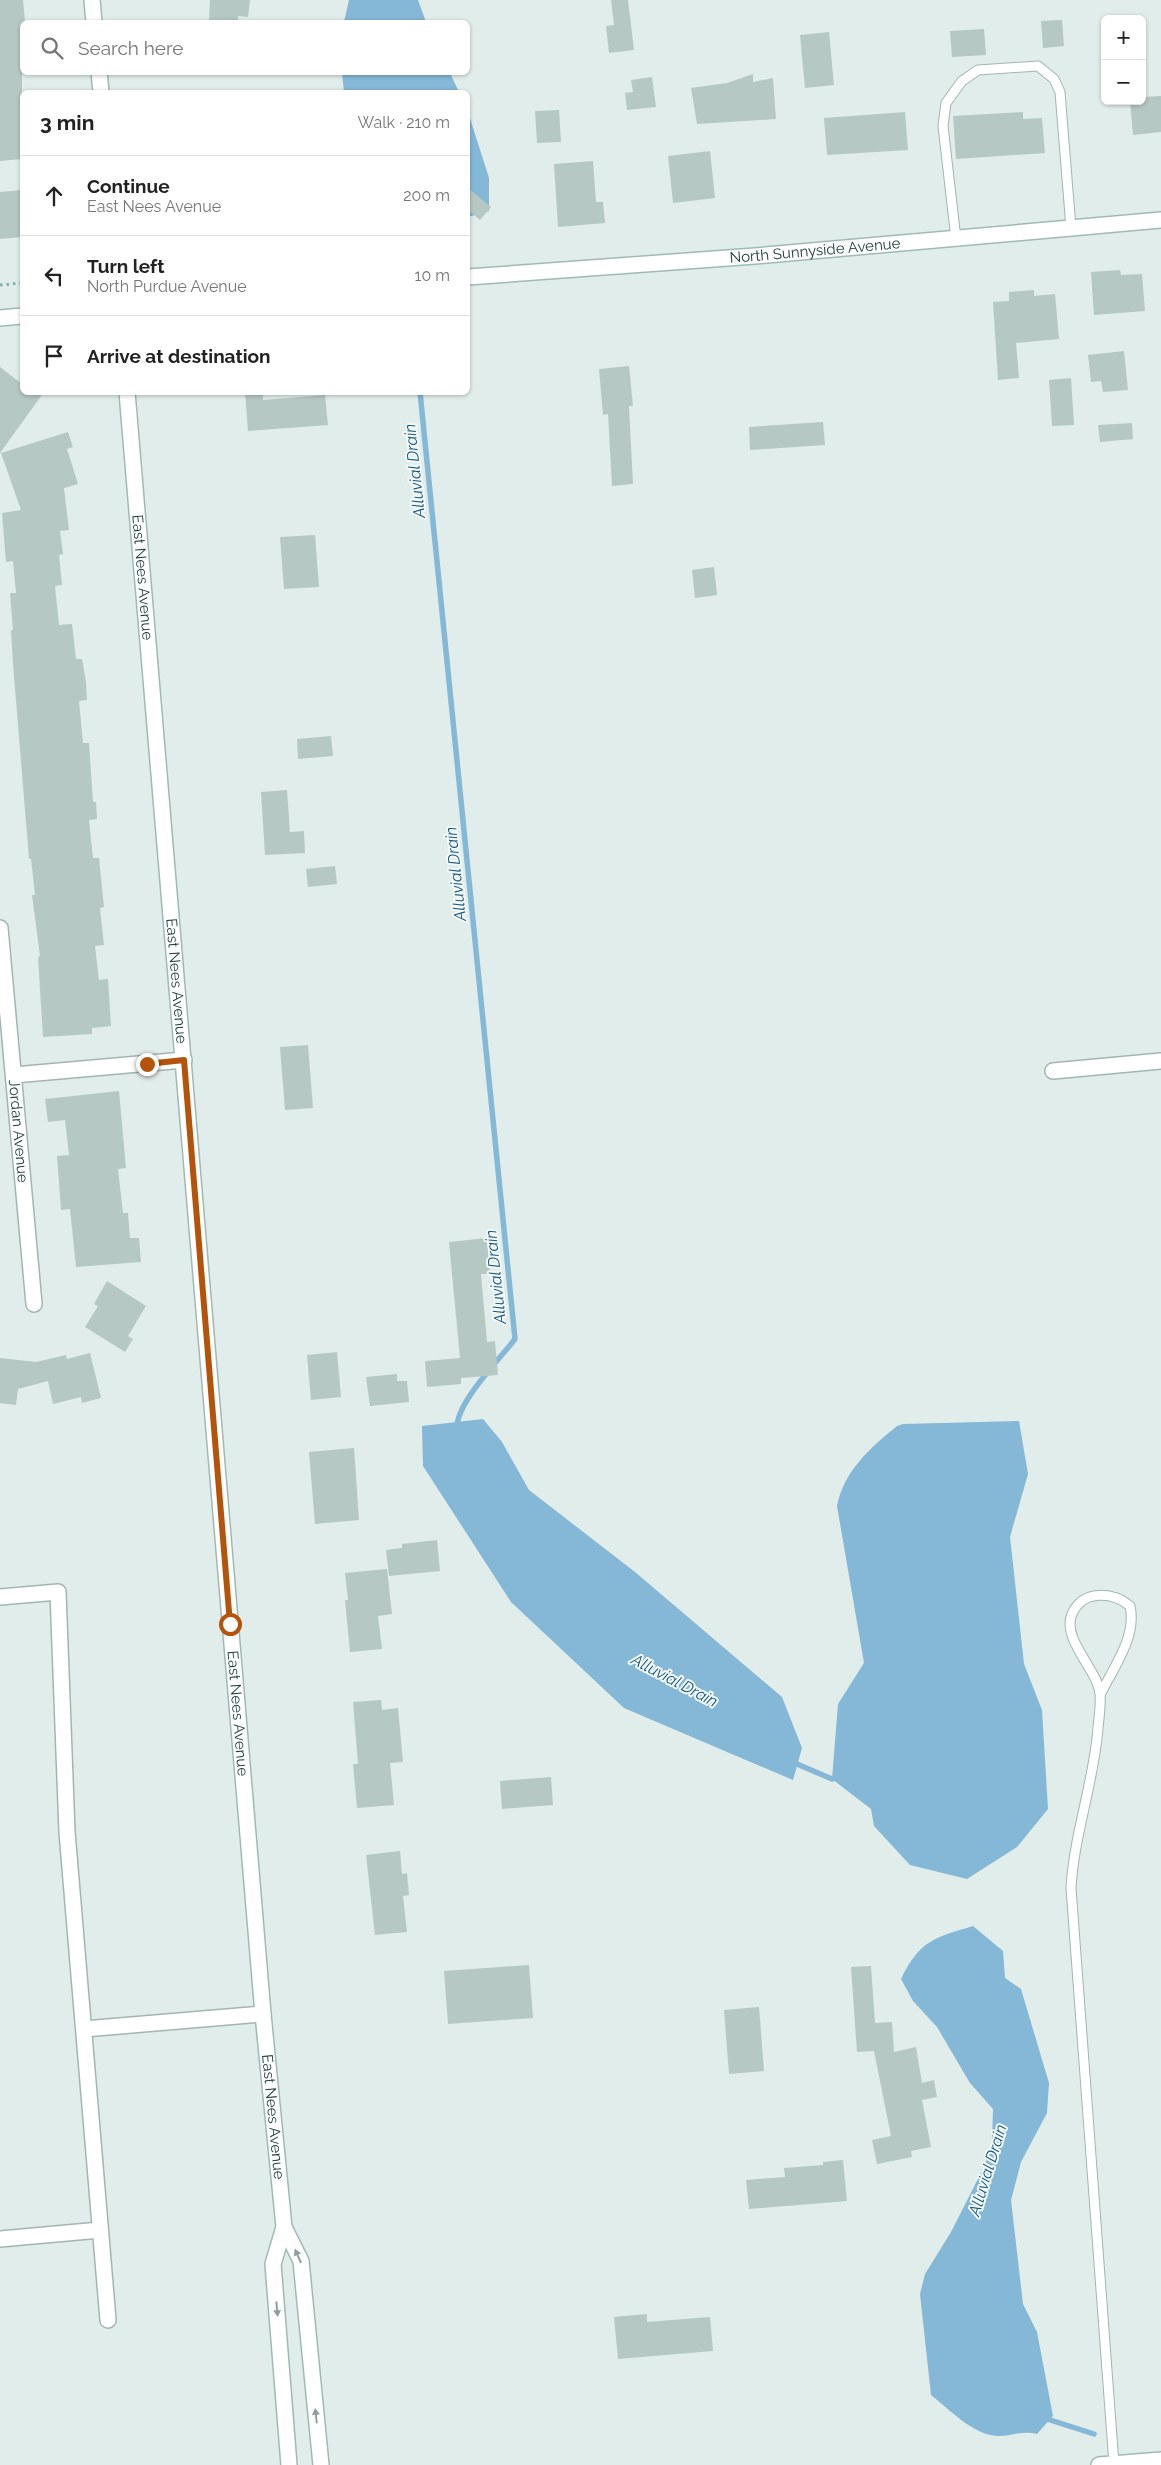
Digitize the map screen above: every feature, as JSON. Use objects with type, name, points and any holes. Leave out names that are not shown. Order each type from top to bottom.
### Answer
[{"type":"main road","points":[[92,0],[94,20]]},
{"type":"main road","points":[[99,75],[101,90]]},
{"type":"main road","name":"North Sunnyside Avenue","points":[[470,277],[956,239],[1161,220]]},
{"type":"main road","points":[[0,318],[20,316]]},
{"type":"main road","name":"East Nees Avenue","points":[[127,395],[263,2014],[284,2227],[301,2261],[321,2465]]},
{"type":"main road","name":"Jordan Avenue","points":[[0,928],[34,1304]]},
{"type":"main road","points":[[14,1075],[184,1060]]},
{"type":"main road","points":[[1053,1070],[1161,1062]]},
{"type":"main road","points":[[0,1597],[58,1592],[67,1832],[108,2320]]},
{"type":"main road","points":[[84,2029],[263,2014]]},
{"type":"main road","name":"East Nees Avenue","points":[[284,2227],[273,2264],[290,2465]]},
{"type":"main road","points":[[0,2239],[100,2230]]},
{"type":"main road","points":[[1099,2465],[1161,2460]]},
{"type":"lane","points":[[956,239],[943,126],[946,103],[962,81],[978,70],[1038,66],[1054,79],[1060,92],[1071,228]]},
{"type":"lane","points":[[1100,1692],[1077,1646],[1071,1629],[1071,1615],[1078,1605],[1088,1598],[1110,1595],[1121,1599],[1130,1606],[1132,1624],[1122,1650],[1100,1692],[1096,1755],[1075,1844],[1071,1888],[1114,2464]]},
{"type":"path","points":[[0,285],[20,283]]},
{"type":"water","points":[[349,0],[418,0],[425,20],[344,20]]},
{"type":"water","points":[[342,75],[451,75],[458,90],[344,90]]},
{"type":"water","points":[[470,118],[489,178],[489,211],[470,216]]},
{"type":"water","points":[[483,1419],[502,1442],[529,1490],[635,1572],[782,1697],[802,1748],[793,1780],[624,1708],[511,1602],[423,1466],[422,1426]]},
{"type":"water","points":[[1019,1421],[1028,1474],[1010,1537],[1024,1664],[1042,1710],[1048,1809],[1017,1847],[967,1879],[910,1865],[874,1826],[871,1809],[832,1779],[838,1704],[864,1663],[837,1506],[840,1493],[852,1471],[877,1443],[897,1426],[903,1424]]},
{"type":"water","points":[[973,1926],[1003,1951],[1005,1978],[1021,1989],[1049,2083],[1047,2113],[1021,2162],[1011,2200],[1023,2304],[1037,2332],[1053,2416],[1037,2434],[989,2435],[962,2421],[931,2395],[920,2294],[925,2274],[951,2232],[985,2165],[992,2141],[993,2109],[970,2083],[937,2027],[913,2001],[901,1979],[915,1956],[930,1942]]},
{"type":"building","points":[[0,0],[23,0],[25,20],[20,20],[20,75],[22,75],[22,90],[20,90],[20,159],[0,161]]},
{"type":"building","points":[[210,0],[250,0],[248,17],[238,16],[238,20],[209,20]]},
{"type":"building","points":[[611,0],[628,0],[634,50],[609,53],[606,26],[614,25]]},
{"type":"building","points":[[1062,20],[1064,46],[1043,48],[1041,21]]},
{"type":"building","points":[[984,29],[986,55],[952,57],[950,31]]},
{"type":"building","points":[[829,32],[834,85],[805,88],[800,35]]},
{"type":"building","points":[[753,74],[753,82],[773,78],[776,119],[697,124],[691,88],[727,83]]},
{"type":"building","points":[[652,77],[656,107],[627,110],[625,93],[633,92],[631,80]]},
{"type":"building","points":[[1161,96],[1161,132],[1133,135],[1130,105],[1146,105],[1146,97]]},
{"type":"building","points":[[559,110],[561,142],[537,143],[535,111]]},
{"type":"building","points":[[905,112],[908,150],[827,155],[824,118]]},
{"type":"building","points":[[1023,112],[1023,119],[1042,118],[1045,153],[956,159],[953,116]]},
{"type":"building","points":[[710,151],[715,198],[673,203],[668,156]]},
{"type":"building","points":[[593,161],[596,202],[603,202],[605,223],[558,227],[554,164]]},
{"type":"building","points":[[20,190],[20,237],[0,239],[0,192]]},
{"type":"building","points":[[470,190],[491,207],[480,220],[470,212]]},
{"type":"building","points":[[1120,270],[1121,275],[1142,274],[1145,311],[1094,315],[1091,272]]},
{"type":"building","points":[[1034,290],[1034,296],[1055,294],[1059,339],[1016,343],[1019,378],[998,380],[993,302],[1009,301],[1009,292]]},
{"type":"building","points":[[1124,351],[1128,390],[1103,392],[1101,381],[1091,382],[1088,355]]},
{"type":"building","points":[[629,366],[633,406],[629,406],[633,484],[612,486],[608,414],[603,415],[599,369]]},
{"type":"building","points":[[0,367],[20,382],[20,395],[42,395],[0,453]]},
{"type":"building","points":[[1071,378],[1074,425],[1052,426],[1049,380]]},
{"type":"building","points":[[245,395],[263,395],[263,400],[325,395],[328,425],[248,431]]},
{"type":"building","points":[[823,422],[825,445],[750,450],[749,427]]},
{"type":"building","points":[[1132,423],[1133,439],[1100,442],[1098,425]]},
{"type":"building","points":[[68,432],[73,447],[67,449],[78,484],[64,488],[69,530],[60,531],[63,554],[59,555],[62,585],[55,586],[59,625],[72,624],[76,659],[82,659],[86,682],[87,700],[79,701],[83,743],[89,743],[93,802],[96,802],[97,819],[89,820],[93,858],[99,858],[104,907],[100,908],[104,945],[95,946],[99,980],[108,979],[111,1026],[92,1028],[92,1034],[43,1037],[38,957],[40,956],[32,895],[35,895],[31,859],[29,859],[13,664],[10,593],[16,593],[13,561],[6,562],[2,513],[21,510],[1,453]]},
{"type":"building","points":[[315,535],[319,587],[284,589],[280,537]]},
{"type":"building","points":[[714,567],[717,595],[695,598],[692,570]]},
{"type":"building","points":[[331,736],[333,756],[298,759],[297,739]]},
{"type":"building","points":[[287,790],[290,832],[304,831],[305,853],[265,855],[261,792]]},
{"type":"building","points":[[335,866],[337,884],[308,887],[306,869]]},
{"type":"building","points":[[308,1045],[313,1108],[285,1110],[280,1047]]},
{"type":"building","points":[[119,1091],[126,1168],[118,1169],[123,1213],[128,1213],[130,1238],[139,1238],[141,1262],[76,1267],[70,1209],[61,1210],[57,1156],[69,1155],[65,1120],[48,1122],[45,1099]]},
{"type":"building","points":[[487,1238],[490,1274],[481,1274],[487,1342],[495,1341],[498,1375],[461,1378],[461,1384],[427,1387],[425,1361],[460,1358],[449,1242]]},
{"type":"building","points":[[107,1281],[146,1306],[128,1336],[133,1339],[125,1352],[85,1327],[98,1306],[94,1304]]},
{"type":"building","points":[[337,1352],[341,1397],[311,1400],[307,1355]]},
{"type":"building","points":[[90,1353],[101,1398],[82,1403],[81,1397],[53,1404],[48,1381],[18,1389],[16,1405],[0,1403],[0,1358],[36,1362],[66,1355],[67,1359]]},
{"type":"building","points":[[397,1374],[397,1381],[407,1381],[409,1402],[370,1406],[366,1377]]},
{"type":"building","points":[[354,1448],[359,1520],[315,1524],[309,1452]]},
{"type":"building","points":[[437,1540],[440,1571],[389,1576],[386,1550],[402,1548],[402,1544]]},
{"type":"building","points":[[387,1569],[392,1614],[378,1616],[382,1649],[350,1652],[345,1600],[348,1600],[345,1573]]},
{"type":"building","points":[[381,1700],[382,1710],[398,1708],[403,1762],[390,1763],[394,1805],[357,1808],[353,1764],[358,1764],[353,1702]]},
{"type":"building","points":[[551,1777],[553,1805],[502,1809],[500,1781]]},
{"type":"building","points":[[400,1851],[402,1874],[407,1873],[409,1895],[403,1896],[407,1932],[375,1935],[366,1855]]},
{"type":"building","points":[[529,1965],[533,2018],[448,2024],[444,1971]]},
{"type":"building","points":[[871,1966],[875,2023],[892,2022],[894,2052],[916,2047],[922,2083],[934,2080],[937,2097],[922,2100],[931,2147],[911,2151],[912,2157],[877,2164],[872,2140],[891,2136],[874,2051],[857,2052],[851,1967]]},
{"type":"building","points":[[759,2007],[764,2071],[729,2074],[724,2010]]},
{"type":"building","points":[[843,2160],[847,2201],[749,2209],[746,2180],[785,2177],[784,2168],[823,2165],[823,2162]]},
{"type":"building","points":[[647,2314],[647,2322],[710,2317],[713,2351],[618,2359],[614,2317]]},
{"type":"waterway","name":"Alluvial Drain","points":[[420,395],[515,1339],[470,1395],[458,1419],[457,1429]]},
{"type":"waterway","name":"Alluvial Drain","points":[[790,1761],[832,1779],[839,1775]]},
{"type":"waterway","name":"Alluvial Drain","points":[[1044,2418],[1094,2434]]},
{"type":"route","points":[[147,1064],[184,1060],[230,1624]]}]
